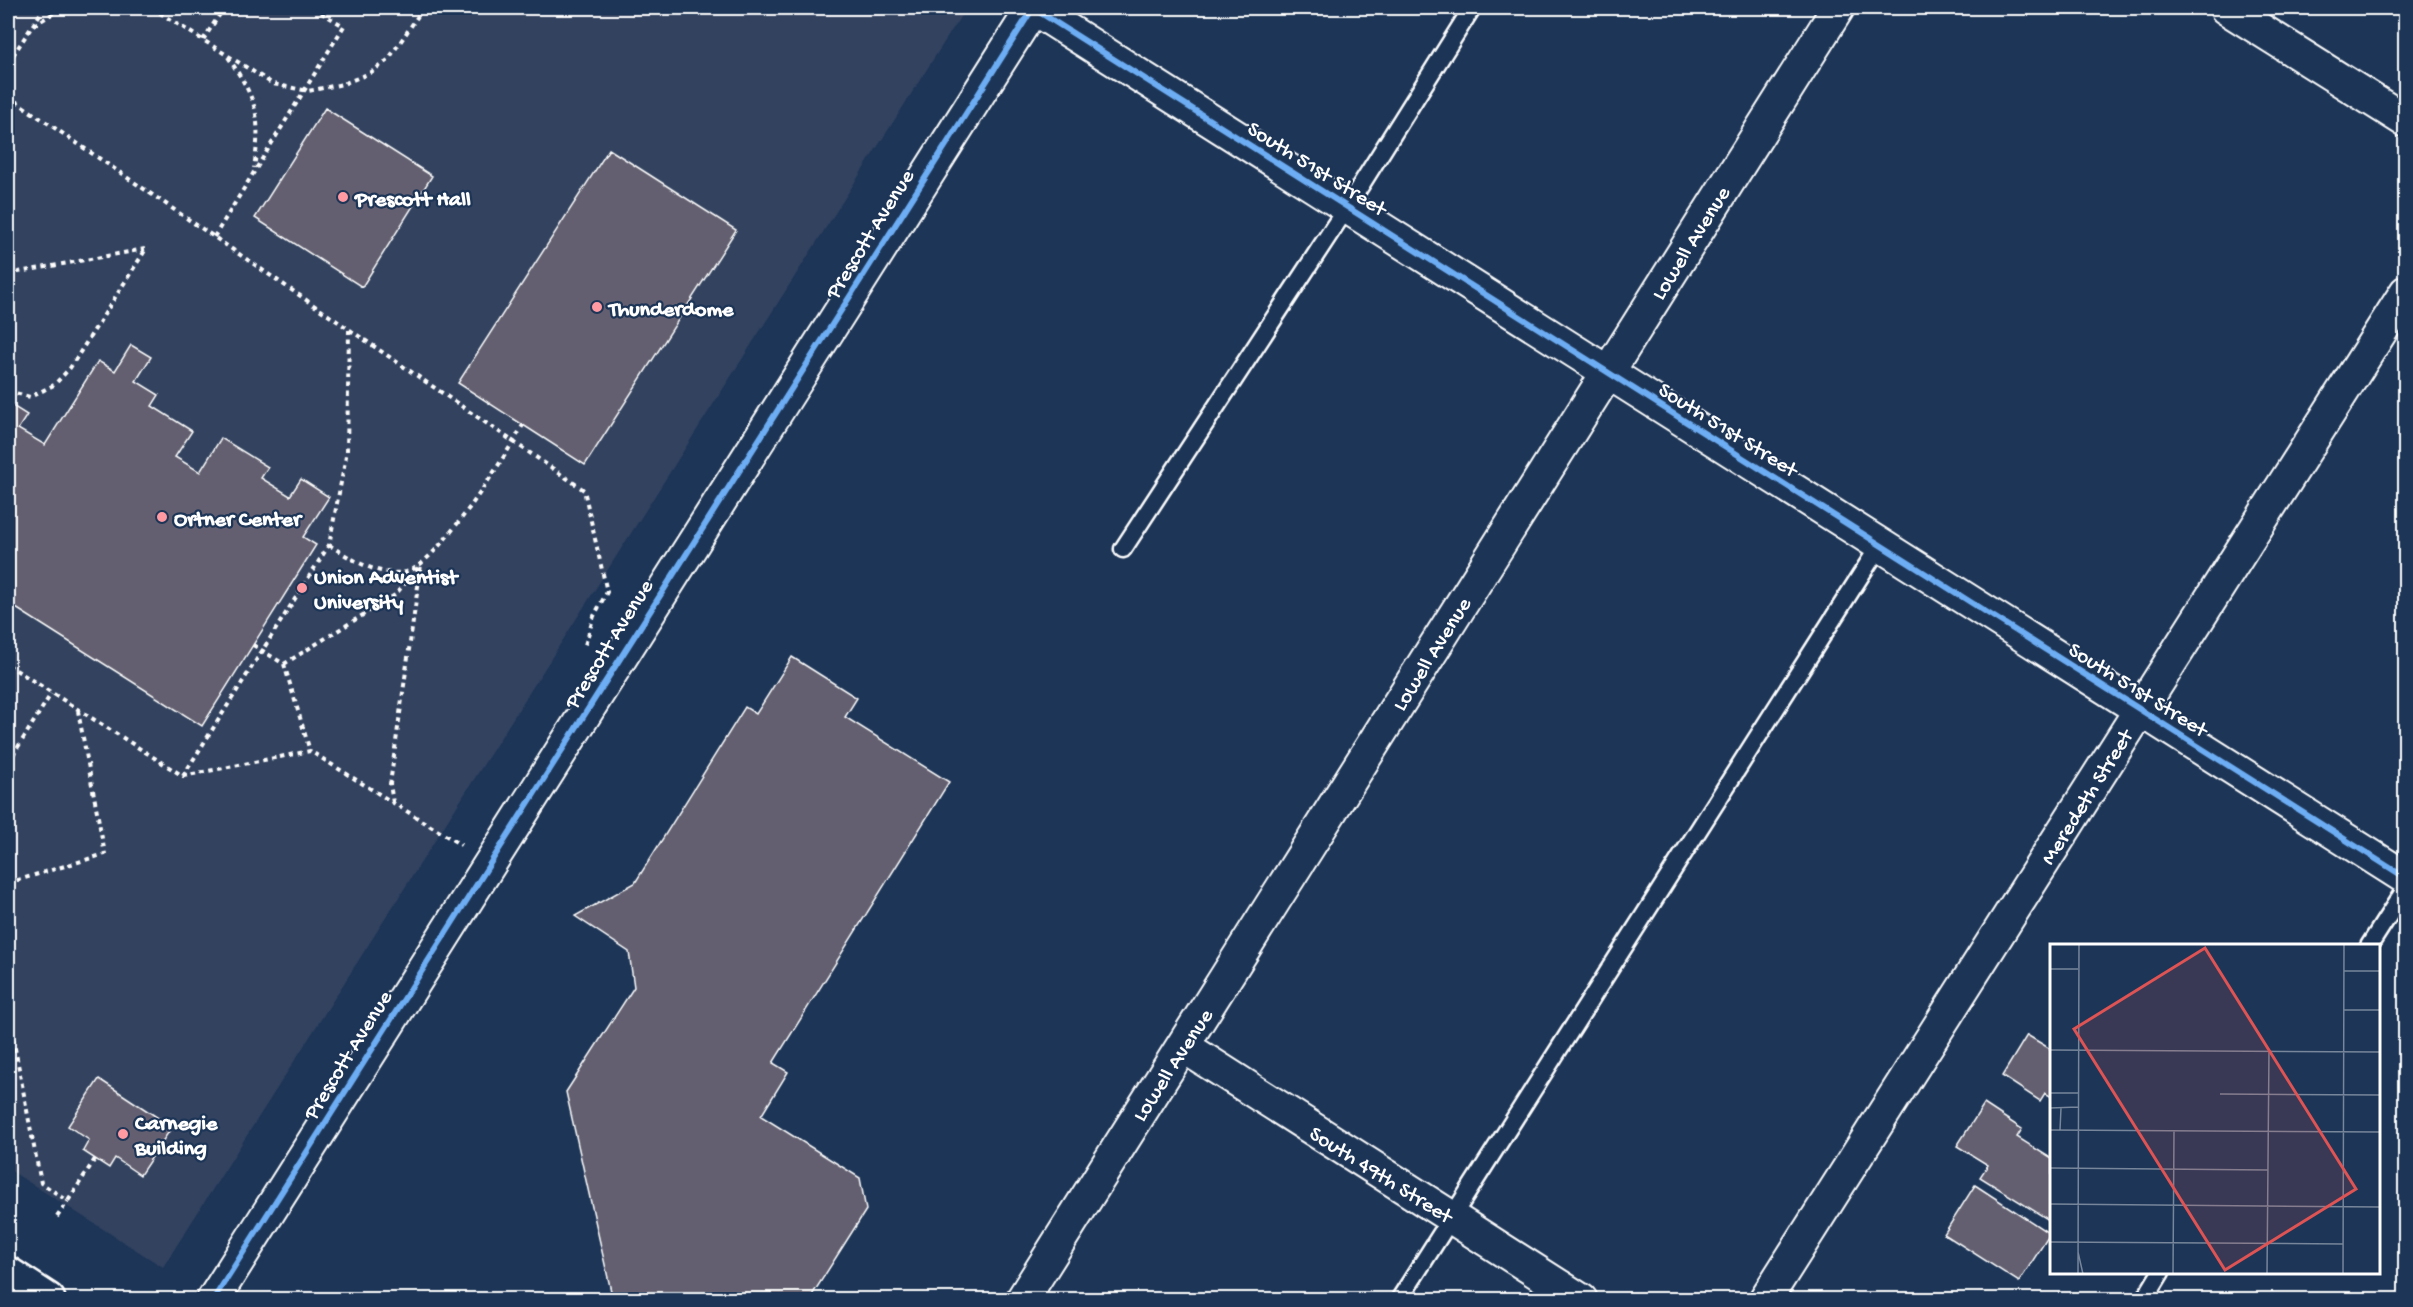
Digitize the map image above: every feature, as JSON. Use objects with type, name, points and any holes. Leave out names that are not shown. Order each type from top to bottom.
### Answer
[{"type":"main road","points":[[8,1274],[48,1299]]},
{"type":"street","name":"South 51st Street","points":[[1033,8],[2406,878]]},
{"type":"street","name":"Prescott Avenue","points":[[213,1299],[1033,8]]},
{"type":"street","name":"Lowell Avenue","points":[[1022,1299],[1838,8]]},
{"type":"street","points":[[2226,8],[2406,121]]},
{"type":"street","name":"Meredeth Street","points":[[1766,1299],[2406,292]]},
{"type":"street","name":"South 49th Street","points":[[1183,1046],[1581,1299]]},
{"type":"lane","points":[[1123,549],[1347,207],[1472,8]]},
{"type":"lane","points":[[1400,1299],[1880,545]]},
{"type":"lane","points":[[2370,944],[2406,888]]},
{"type":"lane","points":[[2144,1299],[2160,1274]]},
{"type":"path","points":[[8,63],[44,8]]},
{"type":"path","points":[[31,27],[62,8]]},
{"type":"path","points":[[152,8],[273,84],[304,91],[343,84],[370,73],[388,60],[420,13]]},
{"type":"path","points":[[203,40],[224,8]]},
{"type":"path","points":[[214,237],[344,26],[313,8]]},
{"type":"path","points":[[226,55],[246,85],[257,111],[258,142],[254,172]]},
{"type":"path","points":[[8,96],[584,490],[608,592],[594,616],[584,646]]},
{"type":"path","points":[[8,274],[146,249],[70,368],[54,386],[30,397],[8,391]]},
{"type":"path","points":[[183,776],[329,545],[347,451],[349,329]]},
{"type":"path","points":[[284,664],[395,595],[464,516],[523,425]]},
{"type":"path","points":[[329,545],[362,565],[388,573],[407,572],[421,564]]},
{"type":"path","points":[[393,803],[390,784],[421,564]]},
{"type":"path","points":[[253,645],[284,664],[310,751],[489,862]]},
{"type":"path","points":[[8,664],[51,694],[183,776],[310,751]]},
{"type":"path","points":[[8,763],[51,694]]},
{"type":"path","points":[[8,883],[105,854],[78,711]]},
{"type":"path","points":[[8,1012],[41,1183],[68,1201]]},
{"type":"path","points":[[57,1217],[95,1159]]},
{"type":"shaded area","name":"Union Adventist University","points":[[8,8],[966,8],[163,1267],[8,1169]]},
{"type":"building","name":"Prescott Hall","points":[[325,108],[432,176],[362,287],[255,218]]},
{"type":"building","name":"Thunderdome","points":[[609,149],[736,230],[585,465],[458,383]]},
{"type":"building","name":"Ortner Center","points":[[131,345],[151,357],[136,381],[159,395],[152,406],[192,431],[175,457],[200,472],[221,438],[268,467],[261,478],[290,496],[301,479],[329,497],[303,537],[316,545],[202,726],[8,603],[8,403],[27,415],[18,429],[45,445],[98,361],[115,371]]},
{"type":"building","points":[[792,657],[857,698],[845,717],[949,782],[773,1063],[788,1072],[761,1116],[860,1178],[866,1210],[809,1300],[613,1300],[566,1092],[634,987],[629,952],[575,916],[635,883],[745,707],[756,714]]},
{"type":"building","points":[[2027,1035],[2050,1049],[2050,1096],[2045,1093],[2040,1101],[2002,1076]]},
{"type":"building","name":"Carnegie Building","points":[[99,1079],[172,1127],[140,1175],[115,1158],[109,1168],[83,1151],[89,1140],[68,1126]]},
{"type":"building","points":[[1984,1104],[2022,1129],[2017,1137],[2050,1158],[2050,1221],[1980,1177],[1988,1165],[1957,1146]]},
{"type":"building","points":[[1975,1185],[2050,1234],[2019,1282],[1944,1234]]},
{"type":"cycle path","points":[[213,1300],[1033,8],[2406,878]]},
{"type":"place","name":"Prescott Hall","points":[[343,197]]},
{"type":"place","name":"Thunderdome","points":[[597,307]]},
{"type":"place","name":"Ortner Center","points":[[162,517]]},
{"type":"place","name":"Union Adventist University","points":[[302,588]]},
{"type":"place","name":"Carnegie Building","points":[[123,1134]]}]
